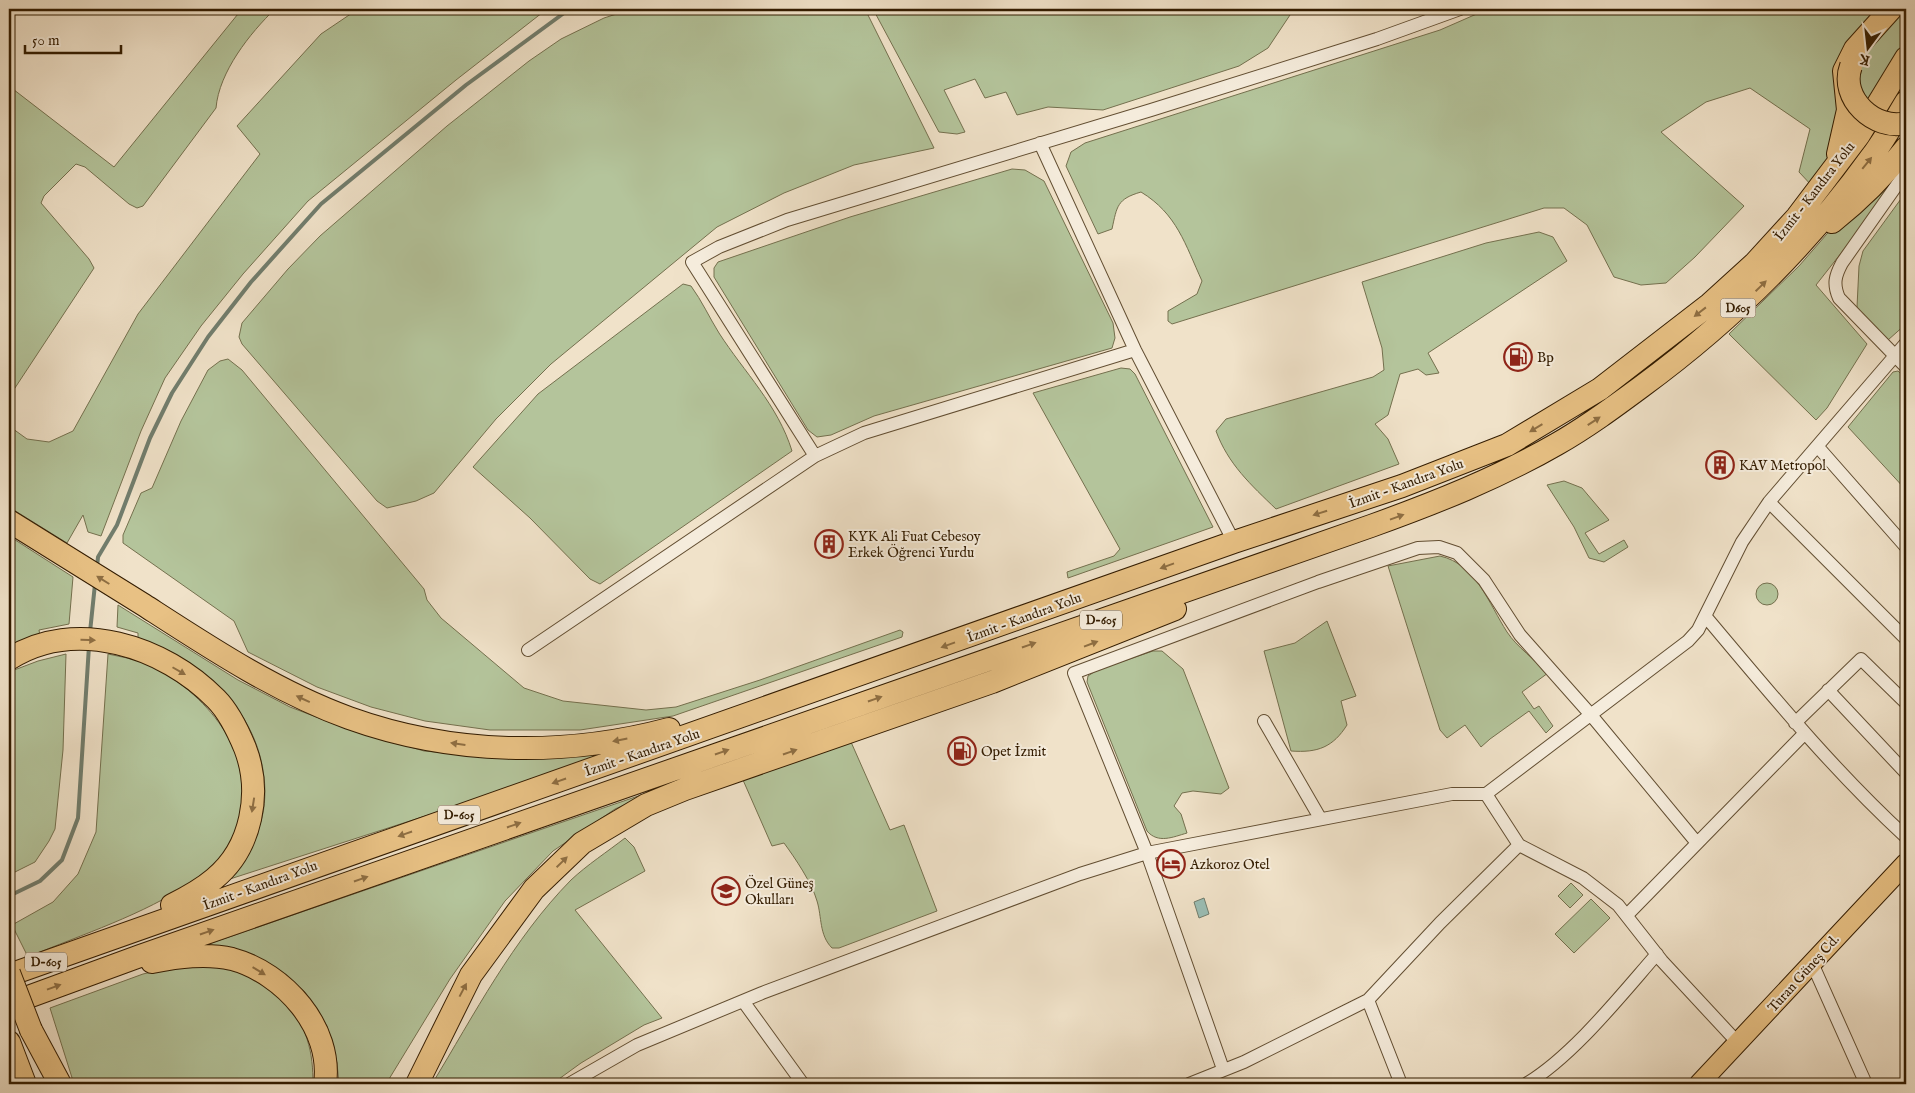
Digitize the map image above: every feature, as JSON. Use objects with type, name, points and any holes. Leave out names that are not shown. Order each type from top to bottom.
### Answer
[{"type":"highway","points":[[1833,169],[1844,139],[1848,110],[1844,71],[1855,49],[1891,9]]},
{"type":"highway","points":[[1900,9],[1865,45],[1851,66],[1848,81],[1851,96],[1866,113],[1889,123],[1898,125],[1906,123]]},
{"type":"highway","name":"İzmit - Kandıra Yolu","points":[[9,974],[836,684],[1234,542],[1402,486],[1507,445],[1600,389],[1710,304],[1754,264],[1797,217],[1859,135],[1906,58]]},
{"type":"highway","name":"İzmit - Kandıra Yolu","points":[[9,1004],[92,973],[1371,526],[1485,481],[1522,463],[1597,420],[1690,351],[1724,322],[1778,270],[1873,156],[1906,102]]},
{"type":"highway","points":[[1800,244],[1854,204],[1886,173],[1906,148]]},
{"type":"highway","points":[[9,521],[233,661],[279,687],[316,705],[350,718],[414,737],[472,746],[551,748],[600,744],[680,726],[792,690],[836,684]]},
{"type":"highway","points":[[417,1084],[471,975],[534,889],[582,843],[646,805],[684,789],[1046,661],[1371,526]]},
{"type":"highway","points":[[9,659],[27,647],[72,639],[98,640],[136,647],[189,676],[217,699],[241,738],[250,761],[254,782],[254,805],[240,844],[215,879],[190,896],[83,948]]},
{"type":"highway","points":[[92,973],[169,959],[210,956],[250,966],[274,980],[294,997],[308,1016],[325,1057],[325,1084]]},
{"type":"highway","points":[[9,974],[52,1084]]},
{"type":"highway","points":[[31,1030],[60,1084]]},
{"type":"highway","points":[[405,1084],[441,1033]]},
{"type":"highway","points":[[9,1042],[25,1084]]},
{"type":"main road","name":"Turan Güneş Cd.","points":[[1699,1084],[1739,1044],[1812,962],[1906,862]]},
{"type":"street","points":[[815,456],[692,262],[719,247],[787,220],[1160,108],[1358,45],[1460,9]]},
{"type":"street","points":[[1040,143],[1135,350],[1234,542]]},
{"type":"street","points":[[1906,172],[1842,263],[1835,276],[1834,287],[1839,298],[1906,367]]},
{"type":"street","points":[[569,1084],[637,1045],[743,1001],[992,906],[1147,853],[1320,818],[1452,794],[1486,794],[1688,641],[1706,617],[1714,594],[1742,542],[1769,502],[1906,343]]},
{"type":"street","points":[[528,650],[815,456],[864,433],[1135,350]]},
{"type":"street","points":[[1818,447],[1906,546]]},
{"type":"street","points":[[1769,502],[1906,639]]},
{"type":"street","points":[[1223,1069],[1147,853],[1074,673],[1318,582],[1418,548],[1439,547],[1457,553],[1484,580],[1520,635],[1591,715],[1697,843]]},
{"type":"street","points":[[1706,617],[1804,734],[1878,811],[1906,837]]},
{"type":"street","points":[[1795,723],[1861,659],[1906,703]]},
{"type":"street","points":[[1828,690],[1906,773]]},
{"type":"street","points":[[1264,722],[1320,818]]},
{"type":"street","points":[[1627,915],[1804,734]]},
{"type":"street","points":[[1486,794],[1519,845],[1583,878],[1618,905],[1657,954],[1739,1044]]},
{"type":"street","points":[[1189,1084],[1212,1080],[1223,1069],[1294,1038],[1368,1000],[1440,923],[1519,845]]},
{"type":"street","points":[[1526,1084],[1539,1076],[1564,1055],[1618,999],[1657,954]]},
{"type":"street","points":[[1812,962],[1866,1084]]},
{"type":"street","points":[[1368,1000],[1401,1084]]},
{"type":"street","points":[[743,1001],[803,1084]]},
{"type":"green space","points":[[242,9],[275,9],[246,41],[237,54],[223,81],[218,94],[216,108],[143,206],[137,208],[129,204],[85,167],[76,164],[44,196],[41,203],[89,259],[94,268],[9,397],[9,86],[114,167]]},
{"type":"green space","points":[[358,9],[547,9],[456,80],[308,201],[243,274],[201,326],[165,378],[141,431],[101,536],[88,532],[83,515],[67,543],[9,507],[9,426],[27,439],[49,442],[73,431],[138,314],[260,154],[237,126],[321,34]]},
{"type":"green space","points":[[632,9],[865,9],[934,148],[854,165],[784,193],[717,227],[551,364],[496,419],[434,493],[416,501],[387,508],[377,501],[242,344],[239,337],[242,323],[288,269],[320,236],[447,126],[529,61],[561,39],[604,18]]},
{"type":"green space","points":[[873,9],[1294,9],[1268,48],[1239,66],[1103,110],[1048,107],[1017,115],[1006,92],[985,98],[975,79],[944,90],[965,132],[957,134],[939,132]]},
{"type":"green space","points":[[1488,9],[1887,9],[1852,49],[1841,139],[1814,188],[1799,172],[1810,129],[1750,88],[1706,102],[1661,132],[1744,206],[1695,257],[1666,283],[1641,285],[1614,277],[1587,225],[1564,208],[1544,208],[1172,324],[1168,321],[1168,311],[1197,294],[1202,281],[1185,242],[1172,220],[1141,192],[1119,204],[1112,229],[1098,234],[1066,166],[1071,152],[1085,143],[1440,30]]},
{"type":"green space","points":[[1906,9],[1906,48],[1868,110],[1853,77],[1859,60]]},
{"type":"green space","points":[[1906,161],[1853,238],[1816,285],[1867,344],[1827,408],[1816,420],[1729,334],[1799,266],[1833,227]]},
{"type":"green space","points":[[1012,169],[1025,170],[1044,181],[1113,323],[1115,338],[1112,348],[874,416],[831,435],[817,437],[808,430],[714,277],[714,268],[718,262],[850,217]]},
{"type":"green space","points":[[1906,192],[1906,324],[1888,340],[1864,317],[1857,307],[1859,266],[1863,251]]},
{"type":"green space","points":[[1539,232],[1553,237],[1567,261],[1428,353],[1439,373],[1426,375],[1418,369],[1400,374],[1388,415],[1375,424],[1388,439],[1399,464],[1276,509],[1241,473],[1227,454],[1216,431],[1226,419],[1373,377],[1384,370],[1382,348],[1362,282],[1486,243]]},
{"type":"green space","points":[[683,284],[691,286],[719,333],[760,389],[786,434],[792,451],[600,584],[590,579],[530,518],[473,467],[538,394]]},
{"type":"green space","points":[[228,359],[242,370],[424,589],[427,600],[441,618],[524,688],[563,701],[646,710],[676,707],[760,680],[900,630],[903,632],[902,637],[673,716],[580,730],[490,730],[425,721],[371,707],[317,687],[248,652],[234,621],[123,543],[123,535],[141,493],[152,488],[181,421],[208,370],[220,361]]},
{"type":"green space","points":[[1121,368],[1130,369],[1135,374],[1213,527],[1068,578],[1067,572],[1114,556],[1120,549],[1033,393]]},
{"type":"green space","points":[[1898,371],[1906,378],[1906,490],[1848,427],[1893,372]]},
{"type":"green space","points":[[1564,481],[1582,488],[1609,520],[1585,533],[1599,554],[1624,540],[1628,547],[1604,562],[1589,558],[1574,527],[1547,485]]},
{"type":"green space","points":[[9,536],[73,577],[69,624],[39,630],[40,636],[9,648]]},
{"type":"green space","points":[[1440,556],[1452,560],[1472,576],[1511,638],[1548,673],[1522,692],[1534,709],[1539,706],[1553,726],[1546,733],[1529,711],[1481,747],[1465,725],[1447,738],[1440,730],[1388,566]]},
{"type":"green space","points":[[1767,583],[1777,590],[1778,594],[1771,604],[1767,605],[1757,598],[1756,594],[1763,584]]},
{"type":"green space","points":[[118,605],[238,680],[290,707],[345,728],[424,751],[501,758],[633,745],[540,779],[230,879],[255,835],[264,810],[264,777],[254,738],[234,704],[206,676],[169,651],[138,639],[138,633],[117,627]]},
{"type":"green space","points":[[1327,621],[1356,696],[1341,701],[1347,725],[1336,739],[1317,749],[1291,751],[1264,651],[1295,643]]},
{"type":"green space","points":[[1153,651],[1162,651],[1183,669],[1229,788],[1221,794],[1193,791],[1182,793],[1174,806],[1181,814],[1187,833],[1171,838],[1156,837],[1147,831],[1087,682],[1088,676],[1097,670]]},
{"type":"green space","points":[[66,654],[63,750],[55,829],[35,862],[9,875],[9,672],[38,661]]},
{"type":"green space","points":[[108,654],[148,664],[169,676],[207,708],[222,728],[234,749],[242,772],[244,796],[240,821],[234,838],[222,861],[212,869],[173,894],[133,914],[28,957],[12,925],[53,902],[78,874],[96,832]]},
{"type":"green space","points":[[851,742],[890,830],[904,825],[937,911],[839,948],[832,948],[825,937],[815,894],[798,863],[784,843],[772,846],[743,780]]},
{"type":"green space","points":[[673,784],[615,809],[553,851],[505,901],[450,979],[386,1084],[339,1084],[337,1063],[327,1026],[305,992],[278,970],[197,948]]},
{"type":"green space","points":[[625,838],[634,847],[645,871],[575,910],[662,1018],[644,1025],[581,1063],[552,1084],[432,1084],[496,978],[531,927],[571,880]]},
{"type":"green space","points":[[1571,883],[1583,895],[1570,908],[1558,896]]},
{"type":"green space","points":[[1591,899],[1610,918],[1574,953],[1555,934]]},
{"type":"green space","points":[[186,964],[220,966],[238,970],[252,975],[276,992],[286,1002],[302,1026],[310,1050],[313,1084],[74,1084],[50,1008],[143,974]]},
{"type":"water","points":[[1204,898],[1209,914],[1199,918],[1194,902]]},
{"type":"waterway","points":[[97,567],[98,557],[117,525],[150,438],[172,393],[208,337],[251,282],[321,204],[466,85],[564,13],[574,9]]},
{"type":"waterway","points":[[90,632],[95,584]]},
{"type":"waterway","points":[[9,896],[40,881],[62,860],[78,818],[89,646]]},
{"type":"place","name":"Bp","points":[[1518,357]]},
{"type":"place","name":"KAV Metropol","points":[[1720,465]]},
{"type":"place","name":"KYK Ali Fuat Cebesoy Erkek Öğrenci Yurdu","points":[[829,544]]},
{"type":"place","name":"Opet İzmit","points":[[962,751]]},
{"type":"place","name":"Azkoroz Otel","points":[[1171,864]]},
{"type":"place","name":"Özel Güneş Okulları","points":[[726,891]]}]
